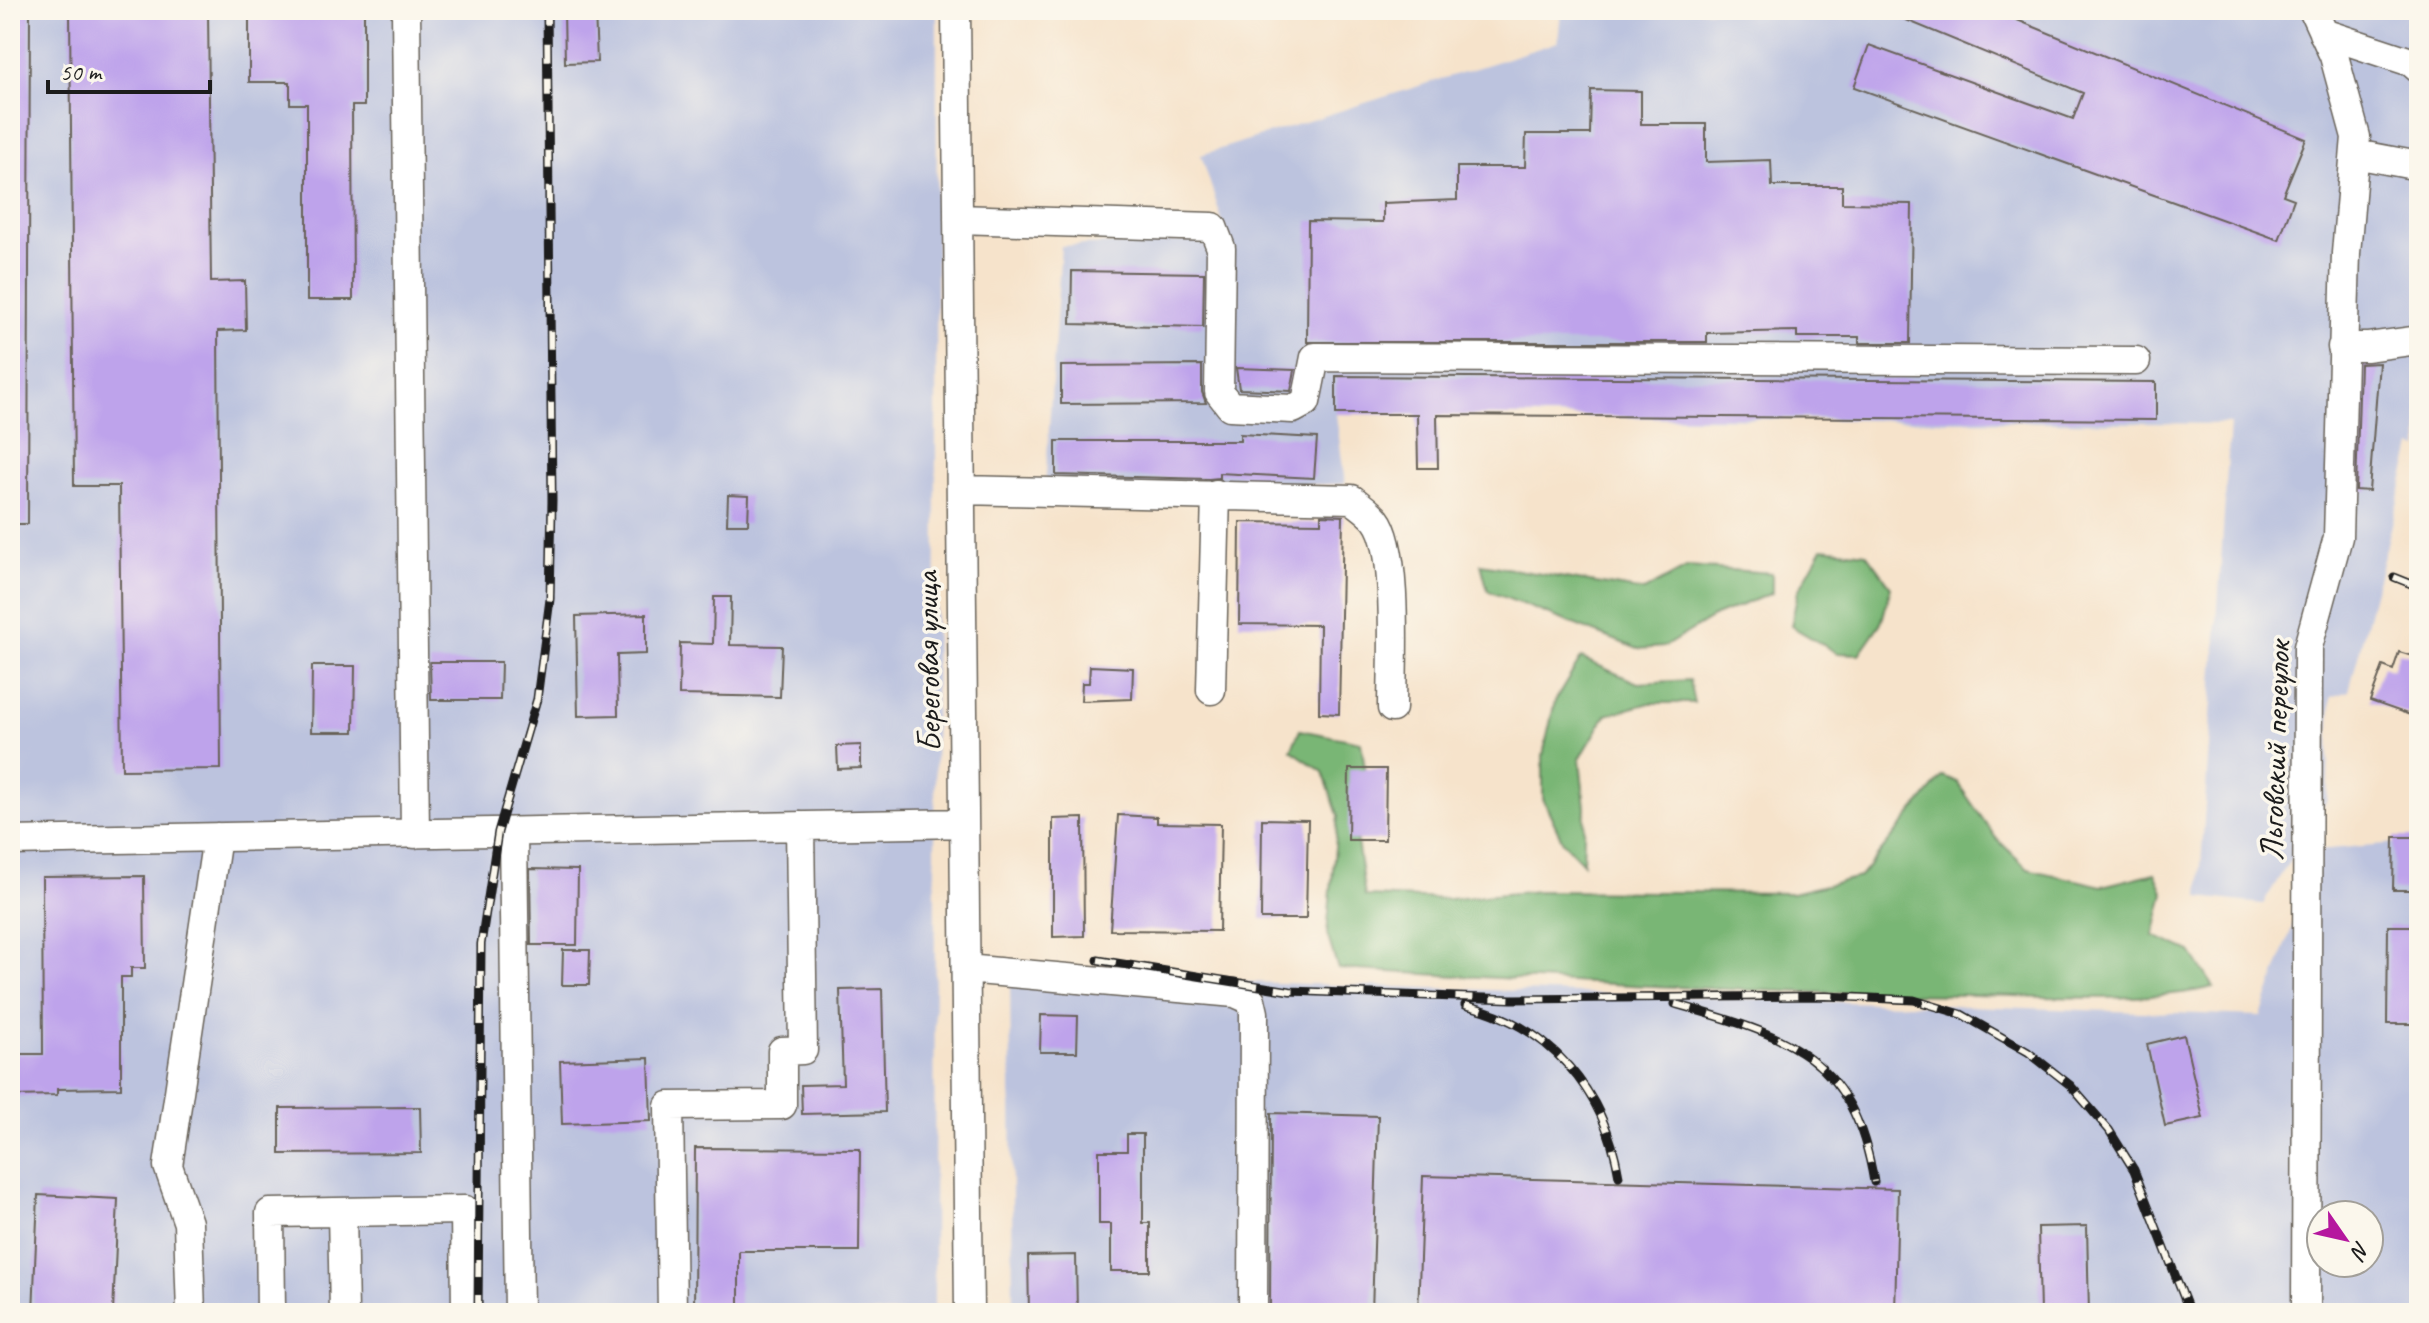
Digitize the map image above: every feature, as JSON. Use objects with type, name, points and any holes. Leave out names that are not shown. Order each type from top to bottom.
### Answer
[{"type":"street","points":[[406,10],[415,834]]},
{"type":"street","name":"Береговая улица","points":[[956,10],[969,1313]]},
{"type":"street","points":[[2318,22],[2411,62],[2419,69]]},
{"type":"street","name":"Льговский переулок","points":[[2306,1313],[2308,647],[2338,537],[2342,347],[2356,137],[2334,56],[2318,22]]},
{"type":"street","points":[[2355,154],[2419,166]]},
{"type":"street","points":[[958,219],[1213,227],[1221,248],[1219,392],[1230,406],[1293,409],[1306,402],[1315,357],[2136,361]]},
{"type":"street","points":[[2342,347],[2419,340]]},
{"type":"street","points":[[961,490],[1352,499],[1377,521],[1392,592],[1392,708]]},
{"type":"street","points":[[1211,690],[1216,494]]},
{"type":"street","points":[[10,841],[964,823]]},
{"type":"street","points":[[672,1313],[669,1106],[782,1105],[782,1051],[803,1050],[800,826]]},
{"type":"street","points":[[513,832],[519,1313]]},
{"type":"street","points":[[191,1313],[188,1223],[168,1166],[217,837]]},
{"type":"street","points":[[966,969],[1235,993],[1251,1000],[1254,1013],[1253,1313]]},
{"type":"street","points":[[271,1313],[270,1213],[465,1210],[466,1313]]},
{"type":"street","points":[[342,1212],[344,1313]]},
{"type":"shaded area","points":[[10,10],[937,10],[934,1313],[10,1313]]},
{"type":"shaded area","points":[[1561,10],[2419,10],[2419,449],[2412,447],[2349,691],[2331,697],[2327,800],[2263,904],[2199,897],[2230,424],[1336,414],[1345,484],[1045,488],[1061,246],[1228,239],[1201,155],[1558,42]]},
{"type":"shaded area","points":[[2419,841],[2419,1313],[1013,1313],[1010,974],[2261,1016],[2319,850]]},
{"type":"green space","points":[[1822,548],[1866,553],[1891,587],[1882,621],[1859,654],[1837,653],[1791,626],[1798,591]]},
{"type":"green space","points":[[1481,564],[1644,591],[1688,567],[1772,573],[1772,593],[1715,616],[1664,647],[1638,649],[1488,591]]},
{"type":"green space","points":[[1581,658],[1638,683],[1689,680],[1694,703],[1650,703],[1606,715],[1580,759],[1585,807],[1583,863],[1563,842],[1543,799],[1543,755],[1555,701]]},
{"type":"green space","points":[[1300,730],[1361,742],[1365,768],[1354,821],[1365,896],[1449,899],[1539,891],[1792,893],[1860,877],[1943,776],[1957,782],[1996,838],[2028,869],[2102,886],[2155,873],[2164,893],[2154,936],[2191,952],[2214,987],[2157,996],[2126,997],[1894,994],[1656,986],[1338,969],[1327,934],[1338,815],[1323,772],[1291,750]]},
{"type":"building","points":[[10,10],[30,10],[28,524],[10,524]]},
{"type":"building","points":[[70,10],[208,10],[211,282],[245,281],[246,330],[218,331],[221,769],[122,770],[119,486],[74,486]]},
{"type":"building","points":[[249,10],[364,10],[364,106],[352,106],[353,300],[307,300],[307,104],[290,104],[290,82],[249,82]]},
{"type":"building","points":[[564,10],[595,10],[597,62],[565,63]]},
{"type":"building","points":[[1882,10],[1993,10],[2306,139],[2283,195],[2294,199],[2279,240],[1854,87],[1869,45],[2073,119],[2083,93]]},
{"type":"building","points":[[1591,90],[1641,91],[1641,124],[1706,124],[1706,162],[1771,160],[1772,186],[1842,186],[1842,203],[1912,204],[1910,343],[1859,343],[1859,337],[1797,337],[1797,331],[1707,333],[1707,342],[1307,342],[1308,221],[1383,222],[1383,203],[1457,200],[1457,167],[1525,167],[1526,134],[1590,134]]},
{"type":"building","points":[[1072,271],[1204,273],[1203,327],[1071,324]]},
{"type":"building","points":[[2379,363],[2369,491],[2356,490],[2360,364]]},
{"type":"building","points":[[1202,365],[1202,392],[1206,403],[1061,404],[1061,366]]},
{"type":"building","points":[[1236,368],[1295,370],[1291,391],[1239,389]]},
{"type":"building","points":[[1336,376],[2156,382],[2156,420],[1437,415],[1438,468],[1418,468],[1417,414],[1336,414]]},
{"type":"building","points":[[1240,434],[1317,438],[1314,478],[1219,473],[1219,478],[1209,479],[1056,475],[1056,441],[1240,441]]},
{"type":"building","points":[[728,495],[749,496],[748,524],[727,524]]},
{"type":"building","points":[[1321,515],[1343,516],[1339,714],[1319,713],[1320,625],[1239,624],[1240,522],[1321,523]]},
{"type":"building","points":[[714,597],[731,597],[730,645],[782,646],[780,697],[679,695],[680,643],[713,644]]},
{"type":"building","points":[[646,614],[646,654],[617,655],[618,715],[578,716],[576,616]]},
{"type":"building","points":[[2399,652],[2419,658],[2419,718],[2370,701],[2383,666],[2393,670]]},
{"type":"building","points":[[430,662],[501,662],[500,700],[431,700]]},
{"type":"building","points":[[312,666],[355,666],[354,732],[311,732]]},
{"type":"building","points":[[1090,666],[1133,668],[1132,699],[1081,701],[1082,683],[1089,683]]},
{"type":"building","points":[[861,745],[861,768],[838,769],[837,746]]},
{"type":"building","points":[[1349,769],[1386,769],[1385,840],[1348,840]]},
{"type":"building","points":[[1118,815],[1157,817],[1157,823],[1221,824],[1219,931],[1110,930]]},
{"type":"building","points":[[1083,818],[1084,936],[1053,937],[1053,819]]},
{"type":"building","points":[[1262,819],[1308,820],[1306,919],[1261,919]]},
{"type":"building","points":[[2394,837],[2419,837],[2419,890],[2393,890]]},
{"type":"building","points":[[530,869],[578,870],[577,945],[531,945]]},
{"type":"building","points":[[144,876],[145,968],[131,968],[131,977],[121,977],[121,1088],[57,1089],[57,1095],[13,1096],[12,1054],[43,1054],[42,877]]},
{"type":"building","points":[[2388,926],[2419,926],[2419,1024],[2387,1024]]},
{"type":"building","points":[[563,950],[590,950],[589,985],[562,985]]},
{"type":"building","points":[[882,989],[885,1112],[802,1114],[801,1085],[843,1084],[840,990]]},
{"type":"building","points":[[1041,1015],[1078,1016],[1077,1052],[1040,1052]]},
{"type":"building","points":[[2184,1035],[2203,1118],[2165,1126],[2147,1044]]},
{"type":"building","points":[[649,1058],[651,1121],[562,1124],[560,1061]]},
{"type":"building","points":[[420,1107],[421,1153],[280,1154],[280,1108]]},
{"type":"building","points":[[1271,1113],[1378,1116],[1372,1313],[1270,1313]]},
{"type":"building","points":[[1127,1134],[1143,1134],[1143,1223],[1150,1223],[1150,1271],[1111,1271],[1111,1224],[1099,1224],[1099,1151],[1127,1151]]},
{"type":"building","points":[[695,1148],[860,1149],[859,1251],[739,1251],[739,1313],[694,1313]]},
{"type":"building","points":[[1423,1176],[1898,1189],[1895,1313],[1418,1313]]},
{"type":"building","points":[[38,1195],[118,1199],[113,1313],[33,1313]]},
{"type":"building","points":[[2087,1226],[2089,1313],[2040,1313],[2038,1227]]},
{"type":"building","points":[[1076,1255],[1077,1313],[1029,1313],[1028,1256]]},
{"type":"railway","points":[[478,1313],[481,944],[498,832],[537,699],[550,599],[552,500],[547,10]]},
{"type":"railway","points":[[2394,577],[2419,587]]},
{"type":"railway","points":[[1098,960],[1290,991],[1512,999],[1826,996],[1914,1000],[1961,1014],[2028,1052],[2070,1085],[2109,1130],[2134,1170],[2190,1313]]},
{"type":"railway","points":[[1675,1004],[1750,1027],[1809,1057],[1831,1078],[1850,1105],[1864,1139],[1874,1182]]},
{"type":"railway","points":[[1465,1005],[1523,1028],[1569,1066],[1601,1116],[1619,1176]]}]
